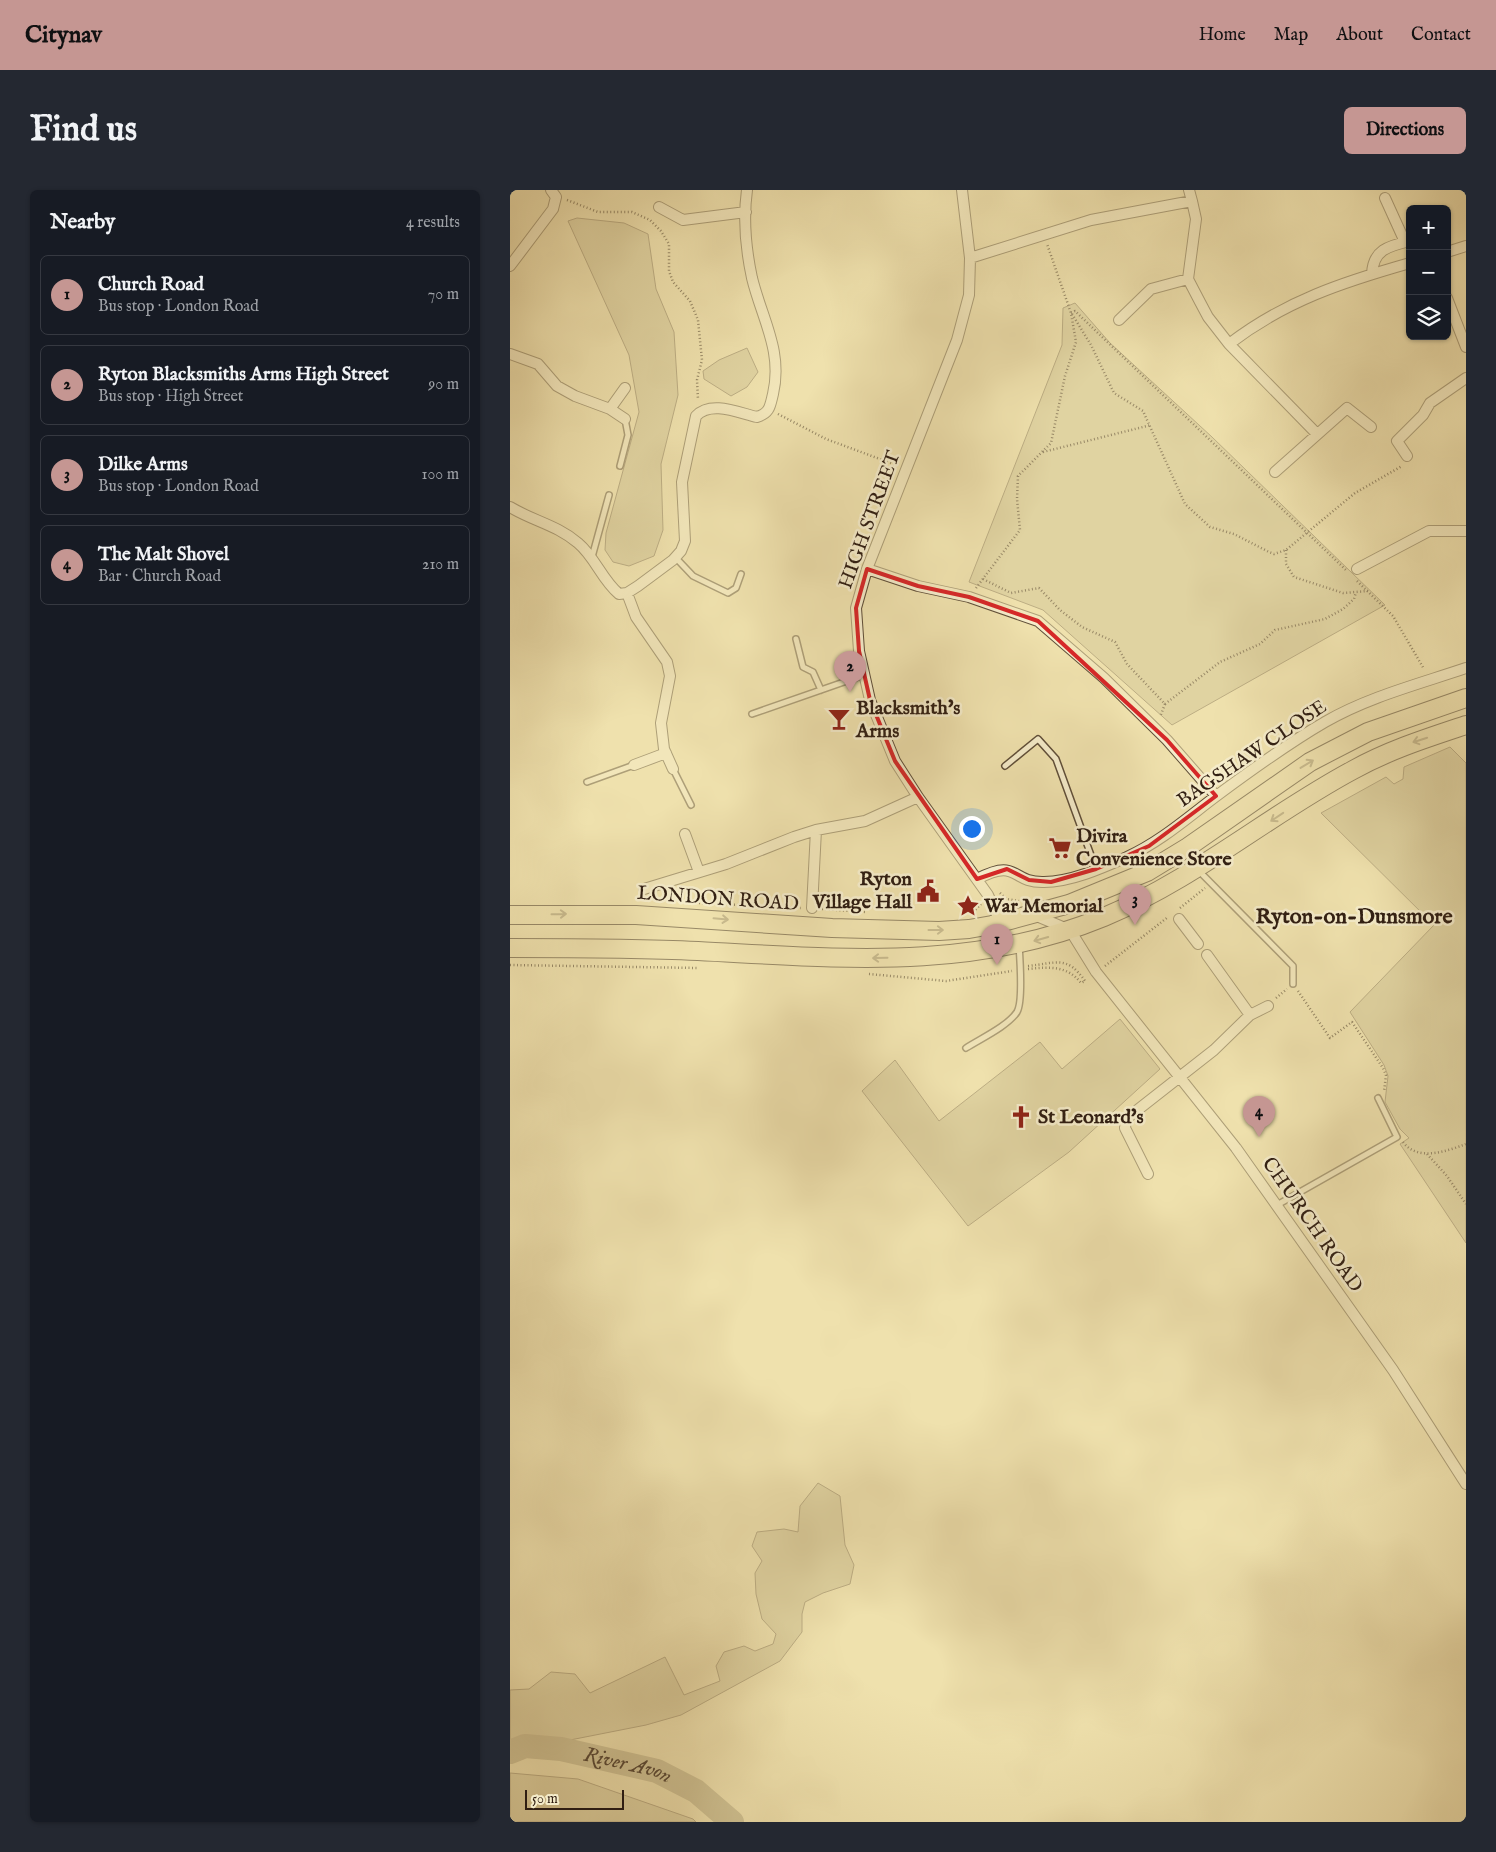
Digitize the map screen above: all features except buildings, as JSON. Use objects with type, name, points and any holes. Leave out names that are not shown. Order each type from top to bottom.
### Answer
[{"type":"highway","name":"LONDON ROAD","points":[[510,915],[636,915],[832,928],[939,930],[969,929],[1034,915],[1070,904],[1147,872],[1188,847],[1282,779],[1339,746],[1401,719],[1466,698]]},
{"type":"highway","points":[[510,948],[695,951],[823,958],[940,957],[1019,945],[1070,930],[1132,906],[1198,870],[1304,799],[1354,769],[1407,744],[1466,725]]},
{"type":"street","points":[[510,507],[557,528],[579,543],[592,557],[612,588],[619,594],[627,593],[676,557],[681,551],[685,541],[682,482],[693,426],[702,410],[711,407],[757,417],[770,410],[775,383],[776,356],[753,279],[747,247],[747,190]]},
{"type":"street","name":"HIGH STREET","points":[[962,190],[970,258],[969,295],[957,340],[867,569],[856,608],[859,651],[870,700],[895,761],[918,798],[988,895],[1001,922]]},
{"type":"street","points":[[1189,190],[1196,219],[1188,279],[1208,317],[1229,344],[1318,434]]},
{"type":"street","points":[[510,266],[553,210],[554,194]]},
{"type":"street","points":[[1385,198],[1406,239]]},
{"type":"street","points":[[970,258],[1091,220],[1192,201]]},
{"type":"street","points":[[659,207],[683,220],[746,212]]},
{"type":"street","points":[[1372,274],[1373,260],[1377,254],[1406,241]]},
{"type":"street","points":[[1451,251],[1466,246]]},
{"type":"street","points":[[1229,344],[1256,324],[1315,293],[1406,264]]},
{"type":"street","points":[[1119,320],[1151,290],[1188,279]]},
{"type":"street","points":[[1451,308],[1466,347]]},
{"type":"street","points":[[510,354],[538,364],[557,386],[575,396],[610,409],[625,419]]},
{"type":"street","points":[[1407,456],[1397,441],[1423,415],[1430,403],[1466,378]]},
{"type":"street","points":[[610,409],[625,388]]},
{"type":"street","points":[[1274,472],[1346,408],[1371,427]]},
{"type":"street","points":[[1353,573],[1429,531],[1466,531]]},
{"type":"street","points":[[867,569],[918,586],[969,597],[1038,621],[1104,678],[1155,728],[1216,796]]},
{"type":"street","points":[[627,593],[636,617],[667,662],[670,676],[661,723],[666,753],[673,769]]},
{"type":"street","name":"BAGSHAW CLOSE","points":[[977,879],[998,869],[1007,869],[1029,880],[1051,882],[1096,869],[1149,846],[1216,796],[1326,721],[1398,691],[1466,668]]},
{"type":"street","points":[[634,765],[666,753]]},
{"type":"street","points":[[644,889],[699,872],[816,830],[865,821],[918,798]]},
{"type":"street","points":[[812,908],[816,830]]},
{"type":"street","points":[[685,834],[699,872]]},
{"type":"street","points":[[1034,915],[1070,930]]},
{"type":"street","points":[[1179,919],[1198,944]]},
{"type":"street","name":"CHURCH ROAD","points":[[1070,930],[1096,972],[1236,1148],[1277,1205],[1392,1370],[1466,1484]]},
{"type":"street","points":[[1207,955],[1250,1015]]},
{"type":"street","points":[[1148,1174],[1125,1128],[1126,1120],[1214,1050],[1250,1015],[1268,1006]]},
{"type":"lane","points":[[620,466],[628,435],[625,419]]},
{"type":"lane","points":[[592,557],[609,495]]},
{"type":"lane","points":[[676,557],[693,576],[728,593],[736,588],[741,574]]},
{"type":"lane","points":[[796,639],[803,667],[813,672],[821,690]]},
{"type":"lane","points":[[752,714],[864,675]]},
{"type":"lane","points":[[1005,766],[1038,739],[1056,759],[1096,869]]},
{"type":"lane","points":[[588,782],[634,765]]},
{"type":"lane","points":[[673,769],[691,806]]},
{"type":"lane","points":[[1198,870],[1293,966],[1291,986]]},
{"type":"lane","points":[[966,1048],[1010,1019],[1018,1011],[1019,945]]},
{"type":"lane","points":[[1277,1205],[1397,1137],[1378,1098]]},
{"type":"path","points":[[554,194],[598,212],[632,212],[650,220],[661,232],[669,244],[670,272],[673,282],[696,311],[702,360],[696,394],[702,410]]},
{"type":"path","points":[[1044,235],[1072,313],[1091,345],[1114,393],[1143,411],[1185,504],[1210,527],[1245,538],[1274,554],[1286,550],[1355,493],[1409,461],[1407,456]]},
{"type":"path","points":[[1072,313],[1075,311],[1306,532],[1353,573],[1393,616],[1427,675]]},
{"type":"path","points":[[969,597],[1020,530],[1017,499],[1018,476],[1051,443],[1065,376],[1076,342],[1072,313]]},
{"type":"path","points":[[770,410],[826,439],[906,468]]},
{"type":"path","points":[[1042,452],[1151,426]]},
{"type":"path","points":[[1286,550],[1286,564],[1294,577],[1343,593],[1368,591]]},
{"type":"path","points":[[983,579],[1011,593],[1039,588],[1060,610],[1082,627],[1115,642],[1127,664],[1165,704]]},
{"type":"path","points":[[1155,728],[1165,704],[1220,662],[1260,644],[1275,630],[1325,619],[1343,609],[1354,598],[1356,592]]},
{"type":"path","points":[[1085,981],[1073,965],[1065,962],[1028,967],[1054,967],[1071,972],[1081,983],[1085,981],[1212,883]]},
{"type":"path","points":[[988,895],[996,888],[1006,899],[1025,899]]},
{"type":"path","points":[[1268,1006],[1291,986],[1330,1038],[1352,1022],[1383,1068],[1386,1075],[1384,1094]]},
{"type":"path","points":[[1398,1136],[1405,1145],[1427,1154],[1448,1176],[1466,1204]]},
{"type":"path","points":[[1427,1154],[1444,1152],[1466,1144]]},
{"type":"highlighted area","points":[[867,569],[918,586],[969,597],[1038,621],[1167,740],[1216,796],[1149,846],[1096,869],[1051,882],[1029,880],[1007,869],[977,879],[895,761],[870,700],[859,651],[856,608]]},
{"type":"shaded area","points":[[577,218],[624,223],[648,234],[656,289],[674,332],[678,395],[661,464],[663,530],[654,556],[629,566],[613,562],[605,550],[606,533],[639,412],[629,355],[568,221]]},
{"type":"shaded area","points":[[1075,303],[1110,343],[1212,437],[1385,605],[1172,725],[1043,610],[969,582],[1062,345],[1063,308]]},
{"type":"shaded area","points":[[747,348],[758,372],[747,387],[731,396],[704,379],[703,371],[719,360]]},
{"type":"shaded area","points":[[1450,747],[1466,763],[1466,1243],[1400,1144],[1409,1138],[1400,1129],[1385,1102],[1388,1076],[1384,1065],[1350,1012],[1434,925],[1321,813],[1386,777],[1394,784],[1403,779],[1404,767]]},
{"type":"shaded area","points":[[1120,1019],[1160,1069],[1069,1152],[968,1226],[862,1091],[895,1060],[939,1121],[1040,1042],[1062,1069]]},
{"type":"shaded area","points":[[818,1483],[840,1496],[845,1545],[854,1565],[850,1584],[823,1593],[805,1602],[802,1614],[802,1632],[780,1661],[681,1715],[646,1725],[570,1740],[528,1739],[510,1746],[510,1690],[529,1689],[551,1672],[575,1674],[590,1693],[665,1657],[684,1695],[720,1681],[716,1666],[724,1652],[744,1646],[755,1651],[773,1644],[776,1634],[762,1619],[756,1594],[755,1573],[762,1561],[752,1546],[757,1532],[784,1529],[798,1532],[800,1506]]},
{"type":"shaded area","points":[[510,1773],[578,1779],[693,1819],[696,1822],[510,1822]]},
{"type":"waterway","name":"River Avon","points":[[510,1752],[525,1746],[561,1749],[657,1771],[696,1791],[732,1822]]},
{"type":"place","name":"Ryton Blacksmiths Arms High Street","points":[[850,692]]},
{"type":"place","name":"Blacksmith's Arms","points":[[839,719]]},
{"type":"place","name":"Divira Convenience Store","points":[[1060,848]]},
{"type":"place","name":"Ryton Village Hall","points":[[928,891]]},
{"type":"place","name":"War Memorial","points":[[968,906]]},
{"type":"place","name":"Dilke Arms","points":[[1135,925]]},
{"type":"place","name":"Church Road","points":[[997,965]]},
{"type":"place","name":"St Leonard's","points":[[1021,1117]]},
{"type":"place","name":"The Malt Shovel","points":[[1259,1137]]},
{"type":"district","name":"Ryton-on-Dunsmore","points":[[1354,917]]}]
